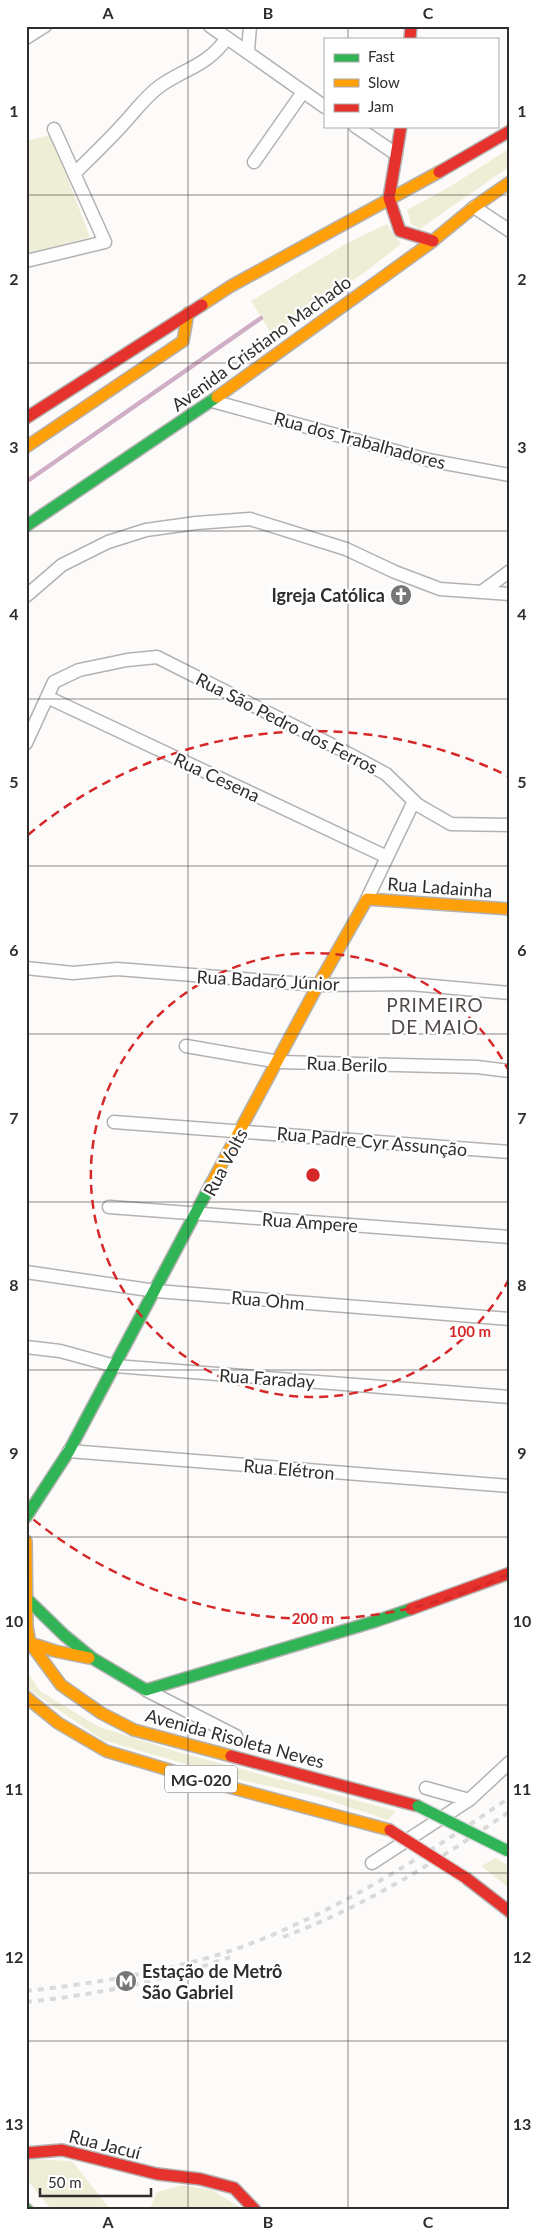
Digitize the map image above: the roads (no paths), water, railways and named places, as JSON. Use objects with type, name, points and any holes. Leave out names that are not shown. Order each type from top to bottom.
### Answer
[{"type":"main road","points":[[401,128],[389,198],[400,231],[433,240]]},
{"type":"main road","points":[[26,418],[231,286],[492,143],[510,131]]},
{"type":"main road","name":"Avenida Cristiano Machado","points":[[26,526],[212,401],[510,182]]},
{"type":"main road","points":[[26,447],[183,341],[188,313]]},
{"type":"main road","name":"Rua Ladainha","points":[[367,899],[510,909]]},
{"type":"main road","name":"Rua Volts","points":[[26,1518],[69,1451],[279,1062],[318,985],[367,899]]},
{"type":"main road","name":"Avenida Risoleta Neves","points":[[26,1541],[28,1583],[27,1627],[30,1643],[61,1685],[101,1713],[134,1730],[418,1806],[509,1852]]},
{"type":"main road","points":[[27,1599],[64,1635],[92,1658],[146,1690],[376,1621],[510,1573]]},
{"type":"main road","points":[[30,1643],[55,1651],[92,1658]]},
{"type":"main road","name":"MG-020","points":[[26,1697],[58,1723],[106,1751],[199,1779],[390,1830],[466,1878],[510,1912]]},
{"type":"main road","name":"Rua Jacuí","points":[[26,2154],[33,2151],[62,2150],[157,2174],[200,2178],[234,2188],[255,2210]]},
{"type":"street","points":[[26,38],[44,26]]},
{"type":"street","points":[[210,26],[324,106]]},
{"type":"street","points":[[248,51],[250,26]]},
{"type":"street","points":[[74,174],[160,86],[217,52],[227,38]]},
{"type":"street","points":[[254,162],[303,92]]},
{"type":"street","points":[[358,128],[396,154]]},
{"type":"street","points":[[26,261],[105,242],[54,129]]},
{"type":"street","points":[[474,207],[510,231]]},
{"type":"street","name":"Rua dos Trabalhadores","points":[[212,401],[428,460],[510,475]]},
{"type":"street","points":[[26,596],[62,565],[108,542],[146,530],[196,523],[250,519],[346,549],[395,572],[440,589],[484,590],[510,594]]},
{"type":"street","points":[[484,590],[510,571]]},
{"type":"street","name":"Rua São Pedro dos Ferros","points":[[47,697],[54,682],[79,670],[127,660],[156,658],[336,746],[386,774],[414,801],[451,824],[510,825]]},
{"type":"street","points":[[26,743],[47,697]]},
{"type":"street","name":"Rua Cesena","points":[[47,697],[387,857]]},
{"type":"street","name":"Rua Volts","points":[[367,899],[414,801]]},
{"type":"street","name":"Rua Badaró Júnior","points":[[26,968],[73,973],[117,969],[318,985],[410,984],[510,993]]},
{"type":"street","name":"Rua Berilo","points":[[186,1046],[279,1062],[477,1067],[510,1071]]},
{"type":"street","name":"Rua Padre Cyr Assunção","points":[[114,1122],[242,1130],[510,1152]]},
{"type":"street","name":"Rua Ampere","points":[[109,1207],[510,1237]]},
{"type":"street","name":"Rua Ohm","points":[[26,1272],[156,1291],[510,1319]]},
{"type":"street","name":"Rua Faraday","points":[[26,1346],[60,1351],[115,1366],[510,1397]]},
{"type":"street","name":"Rua Elétron","points":[[69,1451],[510,1486]]},
{"type":"street","points":[[146,1690],[236,1736]]},
{"type":"street","points":[[372,1863],[469,1800],[510,1762]]},
{"type":"street","points":[[426,1788],[469,1800]]},
{"type":"waterway","points":[[26,482],[261,318]]},
{"type":"railway","points":[[26,1991],[84,1984],[145,1973],[205,1959],[260,1940],[326,1910],[389,1876],[510,1797]]},
{"type":"railway","points":[[283,1937],[343,1912],[372,1897],[456,1847],[510,1811]]},
{"type":"railway","points":[[26,2002],[129,1986],[205,1966],[230,1957]]},
{"type":"place","name":"Igreja Católica","points":[[401,595]]},
{"type":"place","name":"Estação de Metrô São Gabriel","points":[[126,1981]]},
{"type":"district","name":"PRIMEIRO DE MAIO","points":[[435,1015]]}]
